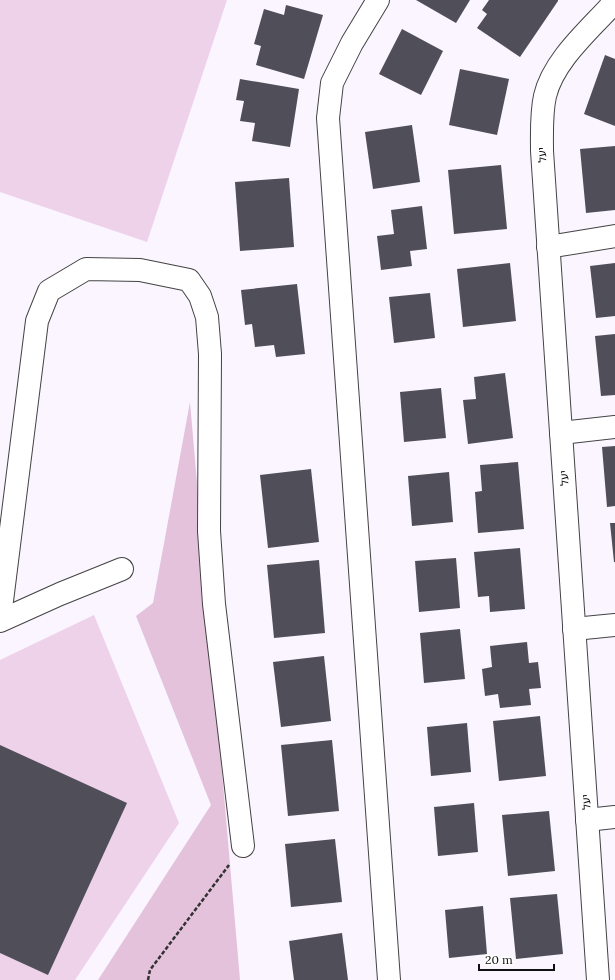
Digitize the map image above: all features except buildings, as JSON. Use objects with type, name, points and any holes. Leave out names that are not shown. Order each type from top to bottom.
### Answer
[{"type":"street","points":[[378,0],[352,43],[332,83],[328,118],[389,980]]},
{"type":"street","name":"יעל","points":[[598,980],[548,246],[542,151],[542,121],[546,96],[554,75],[566,56],[609,8],[614,0]]},
{"type":"street","points":[[548,246],[615,236]]},
{"type":"street","points":[[0,617],[37,321],[49,291],[86,269],[140,270],[189,280],[200,296],[207,318],[210,354],[209,531],[214,604],[243,846]]},
{"type":"street","points":[[561,434],[615,427]]},
{"type":"street","points":[[0,621],[122,568]]},
{"type":"street","points":[[574,629],[615,625]]},
{"type":"street","points":[[587,820],[615,817]]},
{"type":"path","points":[[148,980],[150,970],[243,846]]},
{"type":"shaded area","points":[[0,0],[227,0],[147,242],[0,192]]},
{"type":"shaded area","points":[[190,402],[240,980],[98,980],[211,805],[136,616],[153,603]]},
{"type":"shaded area","points":[[94,615],[179,823],[75,980],[0,980],[0,660]]}]
